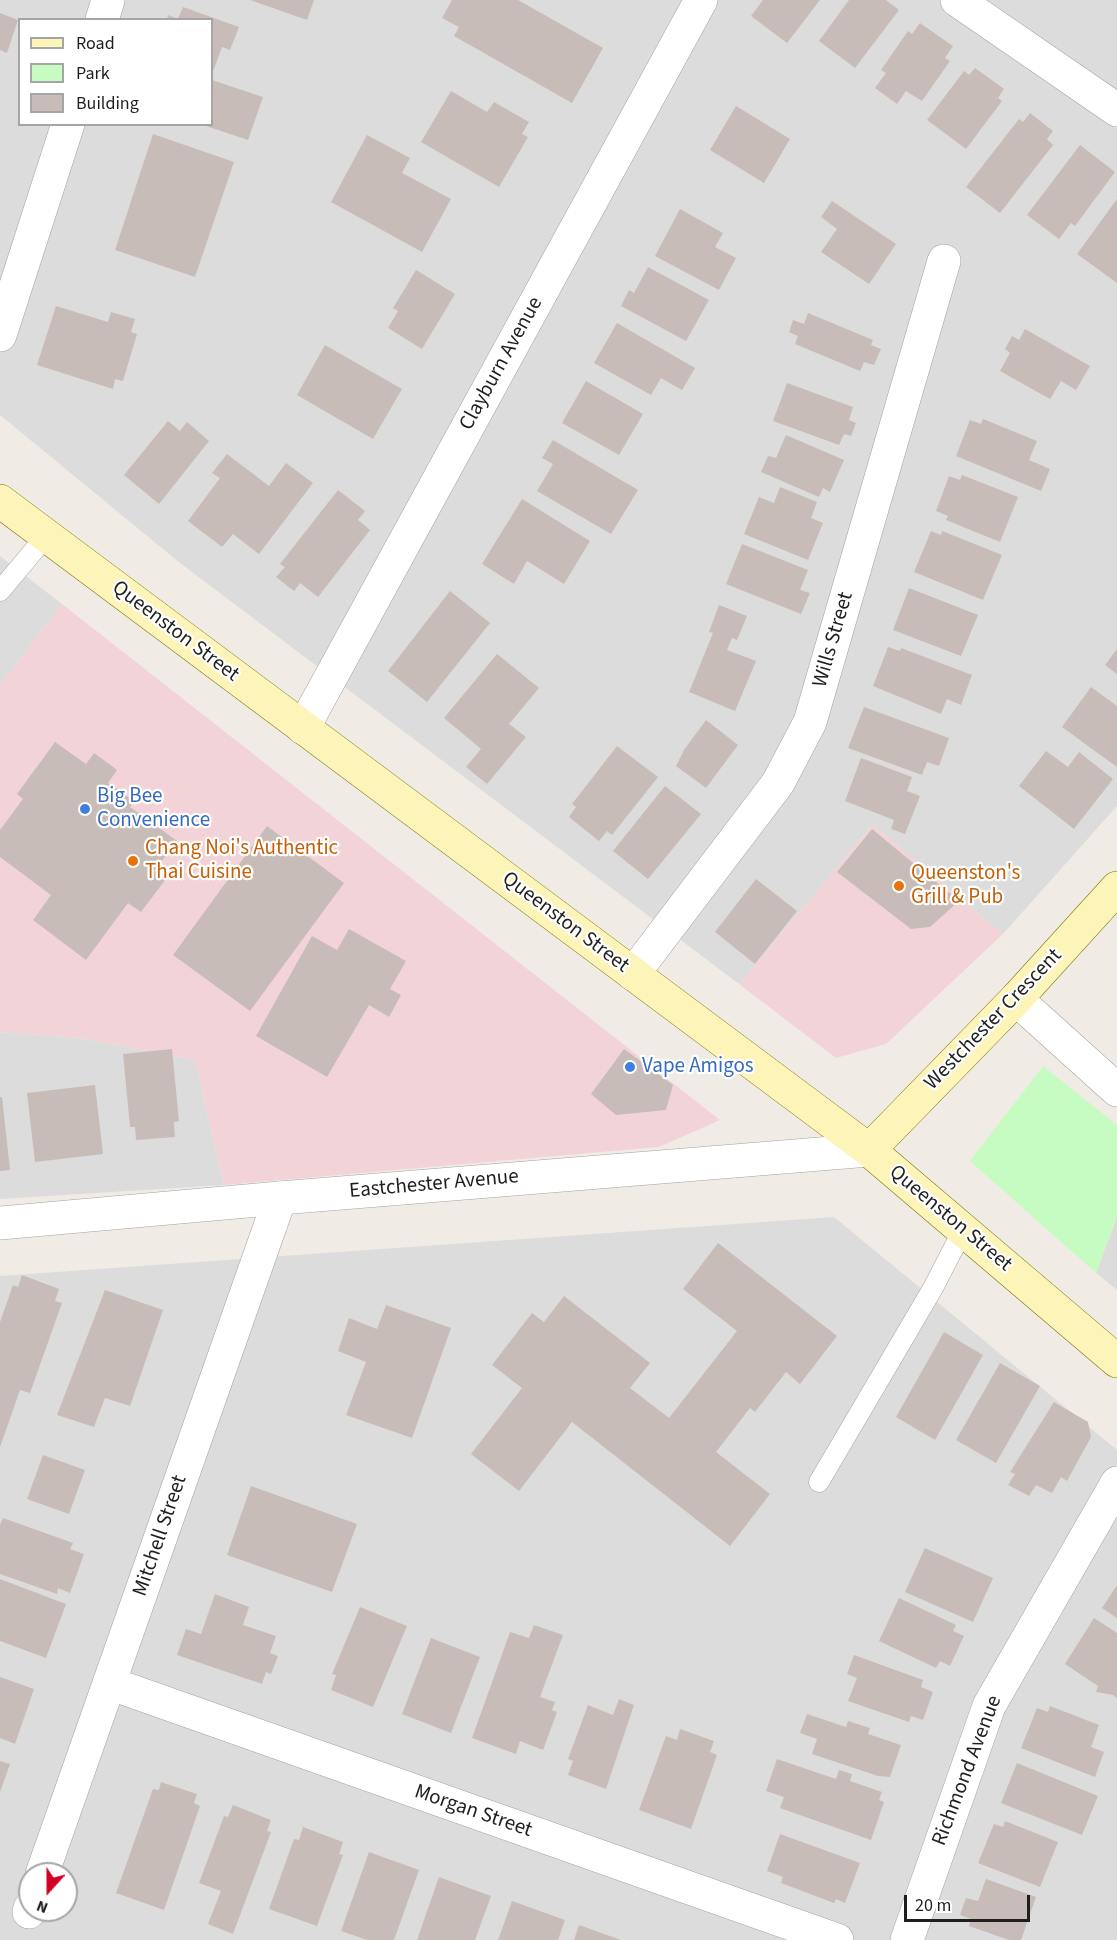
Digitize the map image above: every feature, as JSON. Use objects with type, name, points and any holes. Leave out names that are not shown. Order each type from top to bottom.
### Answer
[{"type":"main road","name":"Queenston Street","points":[[0,501],[869,1150],[1117,1361]]},
{"type":"main road","name":"Westchester Crescent","points":[[869,1150],[1016,999],[1117,888]]},
{"type":"street","points":[[103,18],[108,0]]},
{"type":"street","name":"Clayburn Avenue","points":[[303,728],[701,0]]},
{"type":"street","points":[[957,0],[1117,110]]},
{"type":"street","points":[[0,335],[67,126]]},
{"type":"street","name":"Wills Street","points":[[633,974],[778,783],[810,722],[944,261]]},
{"type":"street","points":[[1016,999],[1117,1090]]},
{"type":"street","name":"Eastchester Avenue","points":[[0,1223],[869,1150]]},
{"type":"street","name":"Mitchell Street","points":[[46,1862],[280,1198]]},
{"type":"street","name":"Richmond Avenue","points":[[907,1940],[989,1706],[1117,1484]]},
{"type":"street","name":"Morgan Street","points":[[109,1683],[837,1940]]},
{"type":"lane","points":[[0,591],[46,536]]},
{"type":"lane","points":[[819,1482],[933,1288],[963,1230]]},
{"type":"shaded area","points":[[0,0],[1117,0],[1117,806],[1003,934],[873,825],[739,984],[180,563],[0,415]]},
{"type":"shaded area","points":[[0,556],[62,604],[0,686]]},
{"type":"shaded area","points":[[62,604],[720,1120],[659,1147],[224,1185],[195,1060],[79,1038],[0,1032],[0,686]]},
{"type":"shaded area","points":[[873,825],[1003,934],[886,1044],[836,1058],[739,984]]},
{"type":"shaded area","points":[[0,1032],[79,1038],[195,1060],[224,1185],[0,1199]]},
{"type":"shaded area","points":[[834,1217],[1117,1450],[1117,1940],[0,1940],[0,1276]]},
{"type":"shaded area","points":[[1117,1217],[1117,1290],[1096,1273]]},
{"type":"green space","points":[[1043,1066],[1117,1125],[1117,1217],[1096,1273],[970,1161]]},
{"type":"building","points":[[250,0],[314,0],[307,20]]},
{"type":"building","points":[[452,0],[518,0],[603,48],[572,103],[454,36],[459,27],[442,18]]},
{"type":"building","points":[[763,0],[820,0],[787,43],[751,16]]},
{"type":"building","points":[[849,0],[886,0],[899,10],[855,68],[819,41]]},
{"type":"building","points":[[183,7],[239,27],[230,50],[222,47],[214,69],[213,18],[178,18]]},
{"type":"building","points":[[0,13],[18,20],[7,53],[0,50]]},
{"type":"building","points":[[920,23],[953,46],[945,58],[950,61],[922,101],[906,91],[897,104],[875,88],[886,73],[881,70],[908,31],[912,34]]},
{"type":"building","points":[[975,68],[1004,89],[998,98],[1002,101],[966,149],[927,120],[964,71],[969,75]]},
{"type":"building","points":[[213,80],[263,97],[248,140],[206,126],[213,126]]},
{"type":"building","points":[[451,91],[487,112],[494,102],[529,122],[522,134],[528,137],[499,187],[421,142]]},
{"type":"building","points":[[736,106],[790,139],[764,183],[710,150]]},
{"type":"building","points":[[1030,113],[1053,131],[1047,139],[1053,145],[1000,213],[966,187],[1019,119],[1023,122]]},
{"type":"building","points":[[153,134],[234,162],[195,277],[115,250]]},
{"type":"building","points":[[367,135],[410,158],[402,173],[451,199],[422,252],[331,202]]},
{"type":"building","points":[[1080,145],[1115,172],[1075,226],[1071,223],[1059,239],[1027,215]]},
{"type":"building","points":[[1117,199],[1117,283],[1077,254]]},
{"type":"building","points":[[832,201],[896,244],[869,284],[821,252],[837,229],[821,217]]},
{"type":"building","points":[[680,209],[723,233],[715,247],[736,258],[719,290],[655,256]]},
{"type":"building","points":[[648,267],[709,300],[686,341],[621,306],[629,290],[634,293]]},
{"type":"building","points":[[416,270],[455,294],[422,349],[388,328],[398,311],[393,308]]},
{"type":"building","points":[[56,306],[108,322],[111,312],[135,319],[131,332],[137,334],[123,381],[115,379],[113,389],[37,365]]},
{"type":"building","points":[[808,313],[873,340],[871,345],[881,349],[874,365],[864,362],[860,371],[795,344],[798,336],[789,332],[793,320],[804,324]]},
{"type":"building","points":[[617,323],[695,368],[682,390],[661,378],[651,395],[594,363]]},
{"type":"building","points":[[1025,329],[1090,366],[1076,390],[1061,381],[1050,399],[1000,371],[1010,353],[1005,349],[1012,336],[1019,340]]},
{"type":"building","points":[[325,345],[402,389],[373,439],[297,395]]},
{"type":"building","points":[[586,381],[643,414],[619,455],[562,423]]},
{"type":"building","points":[[787,383],[853,407],[849,420],[856,423],[851,436],[844,434],[839,445],[773,421]]},
{"type":"building","points":[[983,419],[1037,441],[1029,460],[1050,469],[1041,491],[956,456],[970,420],[981,424]]},
{"type":"building","points":[[168,421],[180,431],[187,422],[209,441],[159,504],[124,475]]},
{"type":"building","points":[[786,435],[844,460],[830,492],[823,488],[819,497],[761,472],[768,456],[776,458]]},
{"type":"building","points":[[553,440],[638,490],[611,534],[537,491],[553,464],[542,458]]},
{"type":"building","points":[[227,454],[269,486],[286,463],[313,483],[259,554],[233,534],[222,547],[188,521],[220,478],[212,473]]},
{"type":"building","points":[[962,475],[1018,497],[1000,542],[946,520],[948,516],[936,511],[949,476],[960,480]]},
{"type":"building","points":[[780,487],[817,502],[811,518],[823,523],[808,560],[744,534],[759,497],[774,503]]},
{"type":"building","points":[[338,490],[365,511],[358,520],[370,530],[318,597],[300,583],[294,591],[276,577],[285,567],[280,564]]},
{"type":"building","points":[[522,499],[590,541],[564,584],[527,561],[514,584],[482,564]]},
{"type":"building","points":[[931,531],[941,535],[942,531],[1002,555],[983,600],[914,572]]},
{"type":"building","points":[[742,544],[808,570],[800,590],[810,593],[801,614],[726,584]]},
{"type":"building","points":[[909,588],[978,615],[961,656],[893,630]]},
{"type":"building","points":[[450,591],[490,623],[427,702],[388,671]]},
{"type":"building","points":[[719,605],[747,616],[737,640],[732,638],[727,650],[756,661],[735,711],[689,692],[713,633],[709,632]]},
{"type":"building","points":[[888,647],[900,651],[901,648],[972,675],[961,705],[947,699],[941,714],[873,686]]},
{"type":"building","points":[[1117,649],[1117,674],[1105,665]]},
{"type":"building","points":[[497,654],[539,688],[509,724],[526,737],[487,784],[466,767],[481,749],[444,718]]},
{"type":"building","points":[[1091,687],[1117,706],[1117,767],[1062,727]]},
{"type":"building","points":[[864,707],[949,738],[939,766],[927,762],[922,775],[848,748]]},
{"type":"building","points":[[706,720],[738,745],[706,788],[676,766],[684,750]]},
{"type":"building","points":[[55,742],[86,764],[94,753],[117,770],[108,783],[134,801],[130,807],[177,841],[154,871],[166,879],[141,912],[128,903],[86,960],[33,920],[51,895],[0,857],[0,830],[23,799],[17,794]]},
{"type":"building","points":[[617,746],[658,777],[612,835],[607,831],[599,841],[569,817],[576,807],[572,804]]},
{"type":"building","points":[[1046,751],[1068,767],[1079,752],[1113,779],[1074,829],[1019,786]]},
{"type":"building","points":[[861,758],[912,777],[907,791],[920,796],[905,834],[891,829],[894,820],[845,801]]},
{"type":"building","points":[[665,786],[701,814],[648,879],[613,851]]},
{"type":"building","points":[[267,826],[344,883],[250,1011],[173,955]]},
{"type":"building","name":"Queenston's Grill & Pub","points":[[872,829],[959,901],[930,927],[911,929],[837,872]]},
{"type":"building","points":[[756,879],[797,911],[755,964],[715,932]]},
{"type":"building","points":[[349,929],[406,961],[390,989],[401,995],[389,1017],[369,1005],[327,1077],[256,1036],[312,936],[337,950]]},
{"type":"building","points":[[172,1049],[179,1121],[174,1122],[175,1137],[136,1140],[135,1127],[130,1127],[123,1054]]},
{"type":"building","name":"Vape Amigos","points":[[624,1049],[673,1085],[666,1110],[616,1115],[591,1094]]},
{"type":"building","points":[[95,1085],[103,1154],[35,1162],[27,1093]]},
{"type":"building","points":[[0,1097],[2,1097],[10,1170],[0,1171]]},
{"type":"building","points":[[718,1243],[837,1336],[800,1384],[786,1372],[755,1412],[750,1408],[716,1452],[770,1494],[730,1546],[572,1422],[519,1491],[471,1454],[522,1388],[492,1365],[532,1313],[544,1322],[564,1296],[650,1363],[630,1388],[669,1418],[737,1331],[683,1289]]},
{"type":"building","points":[[22,1275],[59,1289],[55,1301],[62,1303],[30,1393],[20,1390],[0,1447],[0,1322],[13,1285],[18,1287]]},
{"type":"building","points":[[105,1290],[163,1310],[130,1406],[105,1398],[94,1427],[57,1415]]},
{"type":"building","points":[[386,1305],[451,1328],[412,1438],[346,1415],[366,1362],[338,1351],[349,1318],[377,1329]]},
{"type":"building","points":[[944,1332],[983,1355],[935,1440],[896,1417]]},
{"type":"building","points":[[1000,1363],[1040,1386],[996,1463],[956,1440]]},
{"type":"building","points":[[1054,1402],[1088,1422],[1091,1437],[1067,1481],[1061,1477],[1052,1493],[1036,1485],[1029,1496],[1008,1485],[1015,1474],[1010,1472]]},
{"type":"building","points":[[43,1455],[85,1470],[69,1514],[27,1499]]},
{"type":"building","points":[[251,1486],[357,1524],[332,1592],[227,1555]]},
{"type":"building","points":[[3,1518],[73,1543],[70,1549],[84,1554],[70,1593],[58,1588],[57,1594],[0,1574],[0,1525]]},
{"type":"building","points":[[925,1548],[993,1578],[973,1622],[905,1592]]},
{"type":"building","points":[[0,1579],[66,1604],[46,1658],[0,1641]]},
{"type":"building","points":[[1117,1585],[1117,1618],[1102,1608]]},
{"type":"building","points":[[215,1594],[249,1607],[243,1625],[276,1636],[270,1653],[278,1656],[271,1674],[266,1672],[262,1684],[177,1655],[186,1629],[201,1634]]},
{"type":"building","points":[[899,1598],[956,1625],[953,1631],[964,1636],[950,1666],[940,1661],[936,1668],[879,1641]]},
{"type":"building","points":[[360,1607],[407,1626],[373,1707],[331,1690],[336,1675],[332,1674]]},
{"type":"building","points":[[1094,1618],[1117,1633],[1117,1698],[1096,1692],[1098,1686],[1065,1664]]},
{"type":"building","points":[[534,1625],[563,1635],[540,1697],[555,1702],[552,1710],[557,1712],[543,1750],[520,1741],[516,1754],[472,1738],[510,1632],[529,1638]]},
{"type":"building","points":[[431,1638],[480,1657],[451,1733],[402,1714]]},
{"type":"building","points":[[854,1655],[923,1680],[921,1687],[933,1692],[923,1720],[911,1716],[909,1722],[848,1701],[857,1678],[847,1674]]},
{"type":"building","points":[[0,1677],[34,1689],[15,1744],[0,1738]]},
{"type":"building","points":[[619,1699],[634,1705],[606,1789],[568,1775],[573,1761],[568,1759],[588,1705],[613,1715]]},
{"type":"building","points":[[1050,1706],[1099,1725],[1091,1747],[1104,1752],[1095,1777],[1021,1748],[1037,1708],[1048,1712]]},
{"type":"building","points":[[807,1714],[846,1727],[848,1721],[870,1728],[868,1734],[901,1745],[890,1777],[878,1776],[812,1754],[817,1739],[800,1733]]},
{"type":"building","points":[[680,1729],[714,1741],[710,1752],[717,1755],[691,1829],[639,1810],[666,1736],[677,1740]]},
{"type":"building","points":[[777,1759],[836,1779],[839,1770],[852,1774],[850,1781],[882,1792],[879,1800],[884,1802],[871,1840],[780,1808],[784,1797],[766,1791]]},
{"type":"building","points":[[0,1761],[10,1764],[0,1792]]},
{"type":"building","points":[[1017,1763],[1098,1796],[1082,1835],[1001,1803]]},
{"type":"building","points":[[161,1782],[197,1794],[194,1803],[200,1806],[164,1910],[116,1893],[153,1789],[159,1790]]},
{"type":"building","points":[[233,1805],[271,1820],[267,1831],[271,1832],[233,1934],[208,1924],[221,1891],[199,1883],[224,1816],[228,1817]]},
{"type":"building","points":[[1005,1821],[1058,1842],[1040,1887],[978,1863],[994,1824],[1003,1827]]},
{"type":"building","points":[[303,1827],[343,1842],[339,1854],[343,1855],[317,1926],[269,1909],[294,1839],[299,1840]]},
{"type":"building","points":[[780,1834],[860,1863],[845,1903],[836,1899],[834,1903],[781,1883],[783,1877],[767,1871]]},
{"type":"building","points":[[369,1852],[419,1870],[394,1940],[367,1940],[341,1931]]},
{"type":"building","points":[[439,1877],[491,1896],[475,1940],[417,1940]]},
{"type":"building","points":[[986,1879],[1036,1897],[1021,1940],[1009,1940],[969,1926],[971,1919],[960,1915],[966,1898],[978,1901]]},
{"type":"building","points":[[512,1901],[565,1920],[558,1940],[498,1940]]},
{"type":"building","points":[[579,1925],[621,1940],[574,1940]]},
{"type":"place","name":"Big Bee Convenience","points":[[85,809]]},
{"type":"place","name":"Chang Noi's Authentic Thai Cuisine","points":[[133,861]]},
{"type":"place","name":"Queenston's Grill & Pub","points":[[899,886]]},
{"type":"place","name":"Vape Amigos","points":[[630,1067]]}]
